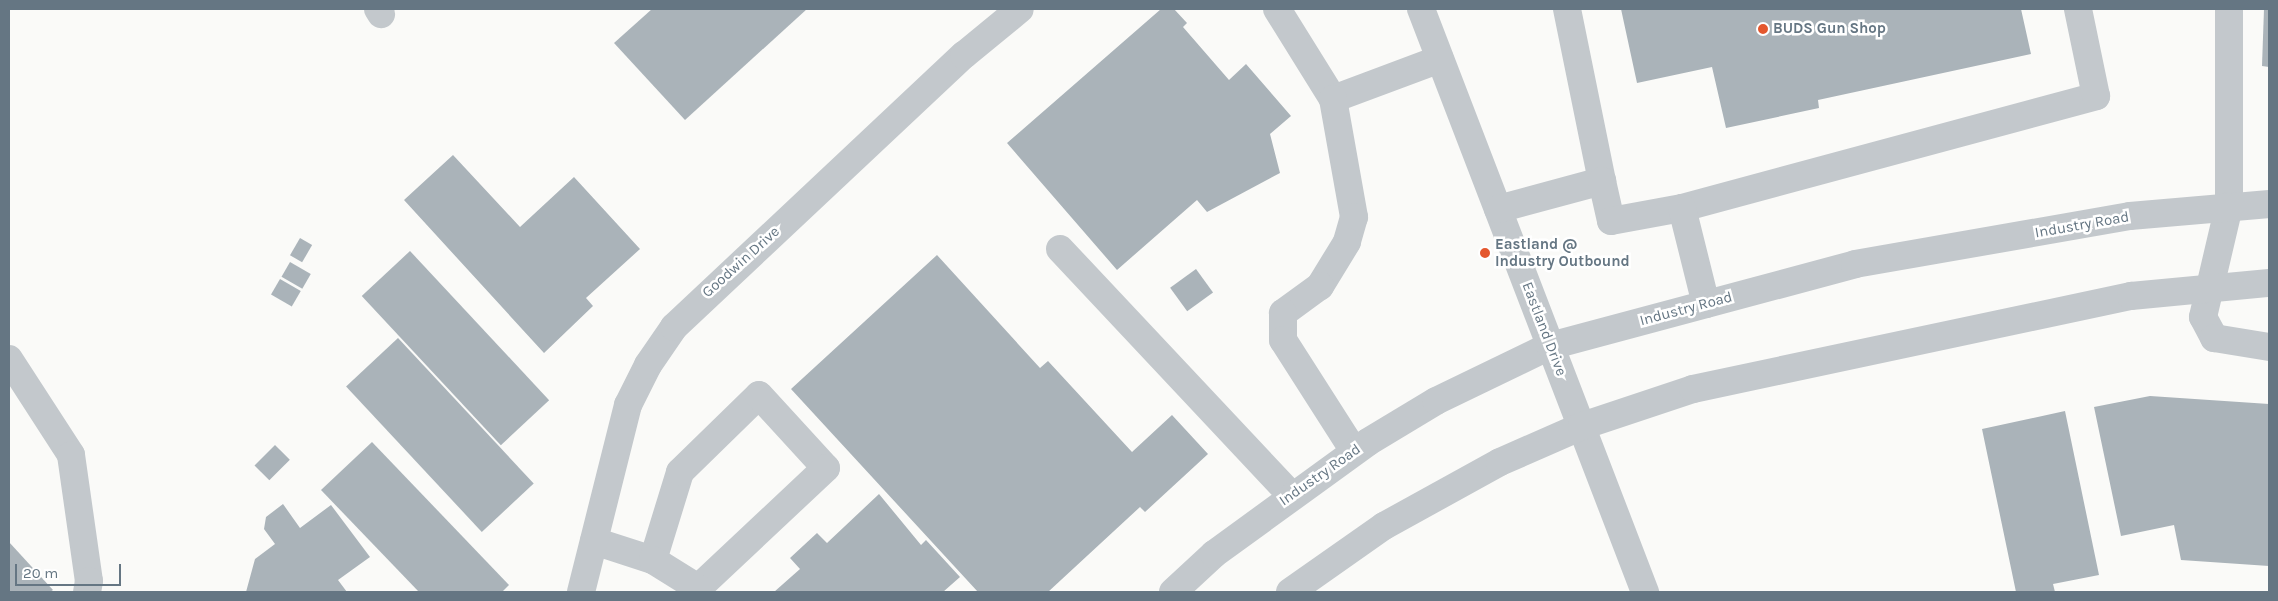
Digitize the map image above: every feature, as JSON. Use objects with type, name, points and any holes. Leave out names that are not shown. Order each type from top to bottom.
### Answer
[{"type":"street","name":"Goodwin Drive","points":[[581,592],[628,405],[648,365],[674,327],[956,62],[1020,9]]},
{"type":"street","points":[[1277,9],[1333,99],[1354,217],[1347,242],[1320,286],[1284,313],[1283,340],[1354,451]]},
{"type":"street","name":"Eastland Drive","points":[[1421,9],[1645,592]]},
{"type":"street","points":[[1567,9],[1611,221],[1682,208],[2096,96],[2078,9]]},
{"type":"street","points":[[2229,9],[2229,206],[2203,317],[2214,338],[2269,347]]},
{"type":"street","points":[[1333,99],[1440,59]]},
{"type":"street","points":[[1498,209],[1602,181]]},
{"type":"street","name":"Industry Road","points":[[1173,592],[1292,495],[1354,451],[1436,402],[1550,346],[1855,264],[2130,216],[2269,204]]},
{"type":"street","points":[[1682,208],[1706,304]]},
{"type":"street","points":[[1060,249],[1292,495]]},
{"type":"street","points":[[1290,592],[1436,495],[1582,426],[1693,389],[2131,296],[2269,283]]},
{"type":"street","points":[[9,359],[71,456],[89,581],[87,592]]},
{"type":"street","points":[[594,541],[653,560],[696,590],[826,468],[759,396],[680,472],[653,560]]},
{"type":"building","points":[[652,9],[807,9],[685,120],[614,43]]},
{"type":"building","points":[[1161,9],[1174,9],[1187,23],[1183,27],[1229,80],[1246,64],[1291,116],[1270,134],[1280,173],[1207,212],[1197,200],[1117,270],[1007,143]]},
{"type":"building","points":[[1621,9],[2021,9],[2031,54],[1818,100],[1819,108],[1726,128],[1712,67],[1637,83]]},
{"type":"building","points":[[2264,9],[2269,9],[2269,67],[2262,66]]},
{"type":"building","points":[[453,155],[520,227],[574,177],[640,249],[586,298],[593,306],[544,353],[404,200]]},
{"type":"building","points":[[300,238],[312,245],[302,262],[290,255]]},
{"type":"building","points":[[410,251],[549,400],[501,445],[362,296]]},
{"type":"building","points":[[937,255],[1040,368],[1048,361],[1132,452],[1172,415],[1208,454],[1145,512],[1140,507],[1048,592],[978,592],[791,389]]},
{"type":"building","points":[[290,262],[311,274],[302,289],[282,277]]},
{"type":"building","points":[[1196,269],[1213,292],[1187,311],[1170,288]]},
{"type":"building","points":[[280,279],[301,291],[292,307],[271,295]]},
{"type":"building","points":[[398,338],[534,484],[482,532],[346,386]]},
{"type":"building","points":[[2150,396],[2269,404],[2269,566],[2181,560],[2174,525],[2121,536],[2094,407]]},
{"type":"building","points":[[2065,411],[2099,575],[2053,584],[2055,592],[2016,592],[1982,429]]},
{"type":"building","points":[[372,442],[509,585],[502,592],[419,592],[321,490]]},
{"type":"building","points":[[275,445],[290,460],[269,480],[254,466]]},
{"type":"building","points":[[879,494],[921,545],[926,540],[960,577],[943,592],[774,592],[800,569],[790,558],[817,533],[827,543]]},
{"type":"building","points":[[283,504],[300,528],[331,505],[370,557],[338,580],[347,592],[246,592],[255,559],[275,544],[264,529],[266,517]]},
{"type":"building","points":[[9,542],[53,590],[50,592],[9,592]]},
{"type":"place","name":"BUDS Gun Shop","points":[[1763,29]]},
{"type":"place","name":"Eastland @ Industry Outbound","points":[[1485,253]]}]
